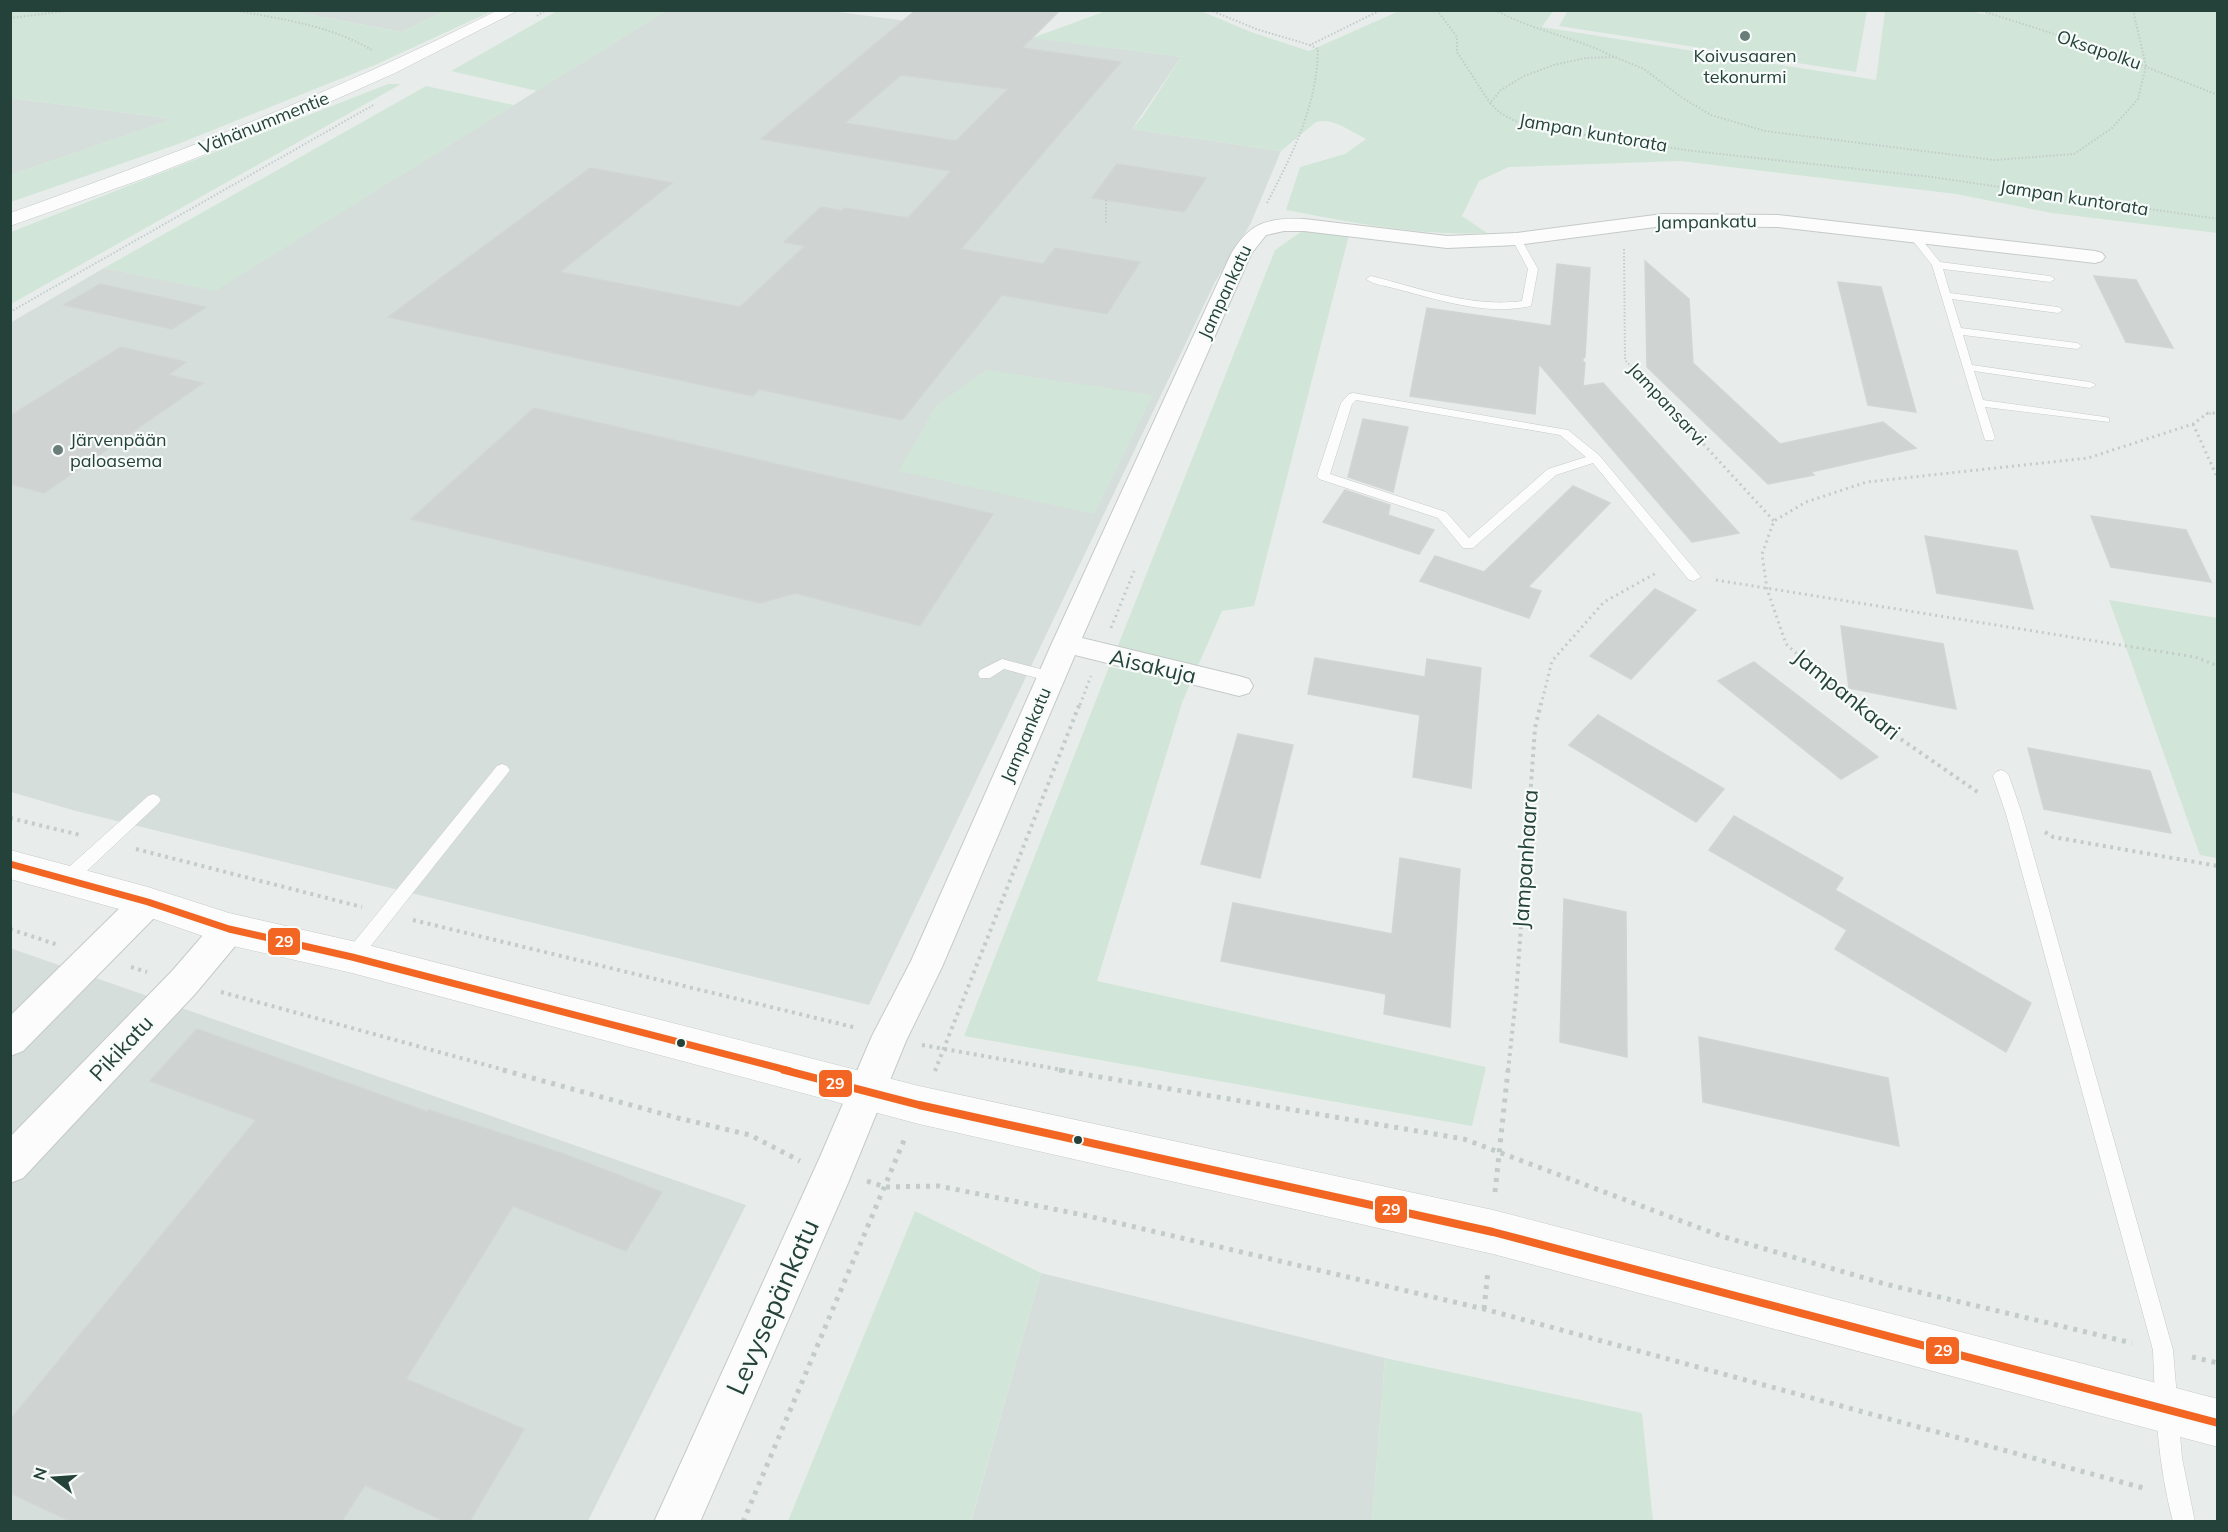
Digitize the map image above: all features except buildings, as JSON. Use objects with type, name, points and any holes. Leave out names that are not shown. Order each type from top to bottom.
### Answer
[{"type":"street","name":"Vähänummentie","points":[[10,220],[270,122],[397,66],[511,10]]},
{"type":"street","name":"Jampankatu","points":[[868,1092],[890,1036],[925,967],[1066,643],[1241,254],[1252,236],[1265,228],[1283,224],[1447,242],[1516,238],[1565,231],[1623,227],[1663,220],[1778,221],[2095,257]]},
{"type":"street","name":"Aisakuja","points":[[1066,643],[1239,686]]},
{"type":"street","points":[[10,864],[148,902],[230,929],[352,957],[919,1105],[1492,1232],[2217,1423]]},
{"type":"street","points":[[10,1040],[148,902]]},
{"type":"street","name":"Pikikatu","points":[[10,1166],[184,982],[230,929]]},
{"type":"street","name":"Levysepänkatu","points":[[677,1521],[868,1092]]},
{"type":"lane","points":[[1915,237],[1936,265],[1989,438]]},
{"type":"lane","points":[[1371,279],[1458,300],[1516,307],[1527,304],[1533,269],[1516,238]]},
{"type":"lane","points":[[1936,265],[2050,279]]},
{"type":"lane","points":[[1946,295],[2058,310]]},
{"type":"lane","points":[[1956,331],[2077,346]]},
{"type":"lane","points":[[1967,367],[2090,386]]},
{"type":"lane","points":[[1595,458],[1552,472],[1468,545],[1442,515],[1323,476],[1347,403],[1353,396],[1564,432],[1595,458],[1694,577]]},
{"type":"lane","points":[[1978,403],[2106,420]]},
{"type":"lane","points":[[985,674],[1002,664],[1051,677]]},
{"type":"lane","points":[[352,957],[502,770]]},
{"type":"lane","points":[[2001,776],[2014,814],[2163,1350],[2166,1410],[2176,1497],[2184,1521]]},
{"type":"lane","points":[[67,879],[153,800]]},
{"type":"path","points":[[10,18],[75,10]]},
{"type":"path","points":[[233,10],[331,29],[354,38],[397,66]]},
{"type":"path","points":[[536,16],[546,10]]},
{"type":"path","points":[[1210,10],[1256,30],[1318,49],[1320,74],[1306,128],[1265,207],[1265,228]]},
{"type":"path","points":[[1310,45],[1381,10]]},
{"type":"path","points":[[1437,10],[1457,37],[1457,52],[1490,103]]},
{"type":"path","points":[[1495,10],[1512,21],[1594,45],[1615,57]]},
{"type":"path","name":"Oksapolku","points":[[1979,10],[2095,47],[2217,95]]},
{"type":"path","points":[[2133,10],[2146,66]]},
{"type":"path","name":"Jampan kuntorata","points":[[2146,66],[2138,99],[2112,128],[2074,154],[1994,160],[1765,131],[1711,115],[1681,97],[1644,69],[1615,57],[1585,58],[1524,76],[1501,90],[1490,103],[1500,113],[1515,120],[1590,136],[1716,153],[1932,177],[2217,219]]},
{"type":"path","points":[[10,312],[378,103]]},
{"type":"path","points":[[1106,200],[1106,224]]},
{"type":"path","name":"Jampansarvi","points":[[1623,227],[1626,286],[1625,360],[1728,468],[1774,521]]},
{"type":"path","points":[[1774,521],[1806,502],[1867,482],[2088,458],[2193,424],[2208,412],[2217,413]]},
{"type":"path","points":[[2193,424],[2217,478]]},
{"type":"path","name":"Jampankaari","points":[[1774,521],[1762,554],[1767,589],[1786,644],[1866,715],[1974,789],[2053,837],[2217,866]]},
{"type":"path","points":[[742,1521],[944,1050],[1018,856],[1136,566]]},
{"type":"path","name":"Jampanhaara","points":[[1484,1310],[1498,1151],[1516,997],[1535,728],[1552,661],[1604,602],[1657,571],[2195,657],[2217,666]]},
{"type":"path","points":[[10,818],[944,1050],[1464,1139],[1731,1239],[1885,1284],[2217,1363]]},
{"type":"path","points":[[10,929],[184,982],[678,1118],[750,1135],[793,1159],[885,1186],[939,1186],[1088,1216],[1484,1310],[2176,1497]]},
{"type":"shaded area","points":[[290,11],[445,11],[402,32]]},
{"type":"shaded area","points":[[831,11],[1181,57],[1132,129],[1281,151],[1251,223],[1215,282],[869,1005],[76,811],[11,792],[10,323],[104,268],[215,290],[664,12]]},
{"type":"shaded area","points":[[11,98],[173,119],[11,175]]},
{"type":"shaded area","points":[[10,948],[746,1205],[588,1521],[11,1521]]},
{"type":"shaded area","points":[[1041,1273],[1385,1358],[1372,1521],[971,1522]]},
{"type":"green space","points":[[11,10],[290,11],[402,32],[445,11],[492,11],[375,65],[178,144],[11,202],[11,175],[172,119],[11,98]]},
{"type":"green space","name":"Koivusaaren tekonurmi","points":[[1568,10],[1867,11],[1856,72],[1559,26]]},
{"type":"green space","points":[[1960,10],[1986,14],[1986,10],[2217,11],[2217,233],[2052,213],[1956,194],[1680,161],[1509,167],[1479,181],[1462,216],[1487,233],[1436,232],[1361,224],[1286,210],[1300,167],[1345,154],[1366,139],[1342,126],[1322,121],[1316,122],[1281,151],[1132,129],[1181,57],[1032,38],[1106,11],[1201,11],[1251,32],[1309,51],[1399,11],[1553,11],[1542,27],[1876,80],[1885,11]]},
{"type":"green space","points":[[557,11],[811,11],[664,12],[537,91],[451,71]]},
{"type":"green space","points":[[388,84],[401,84],[11,304],[11,232]]},
{"type":"green space","points":[[426,86],[514,105],[215,291],[104,268]]},
{"type":"green space","points":[[1302,231],[1349,235],[1254,606],[1222,611],[1198,666],[1117,648],[1275,250]]},
{"type":"green space","points":[[986,370],[1153,395],[1094,514],[899,471],[936,406]]},
{"type":"green space","points":[[2109,600],[2217,618],[2217,858],[2200,855]]},
{"type":"green space","points":[[1109,667],[1190,684],[1182,703],[1097,981],[1486,1067],[1472,1126],[964,1036]]},
{"type":"green space","points":[[915,1211],[1041,1273],[971,1521],[788,1521]]},
{"type":"green space","points":[[1385,1358],[1642,1413],[1653,1521],[1372,1521]]},
{"type":"transit line","name":"29","points":[[10,864],[148,902],[229,929],[352,957],[919,1105],[1493,1232],[2218,1423]]},
{"type":"place","name":"Koivusaaren tekonurmi","points":[[1745,36]]},
{"type":"place","name":"Järvenpään paloasema","points":[[58,450]]}]
